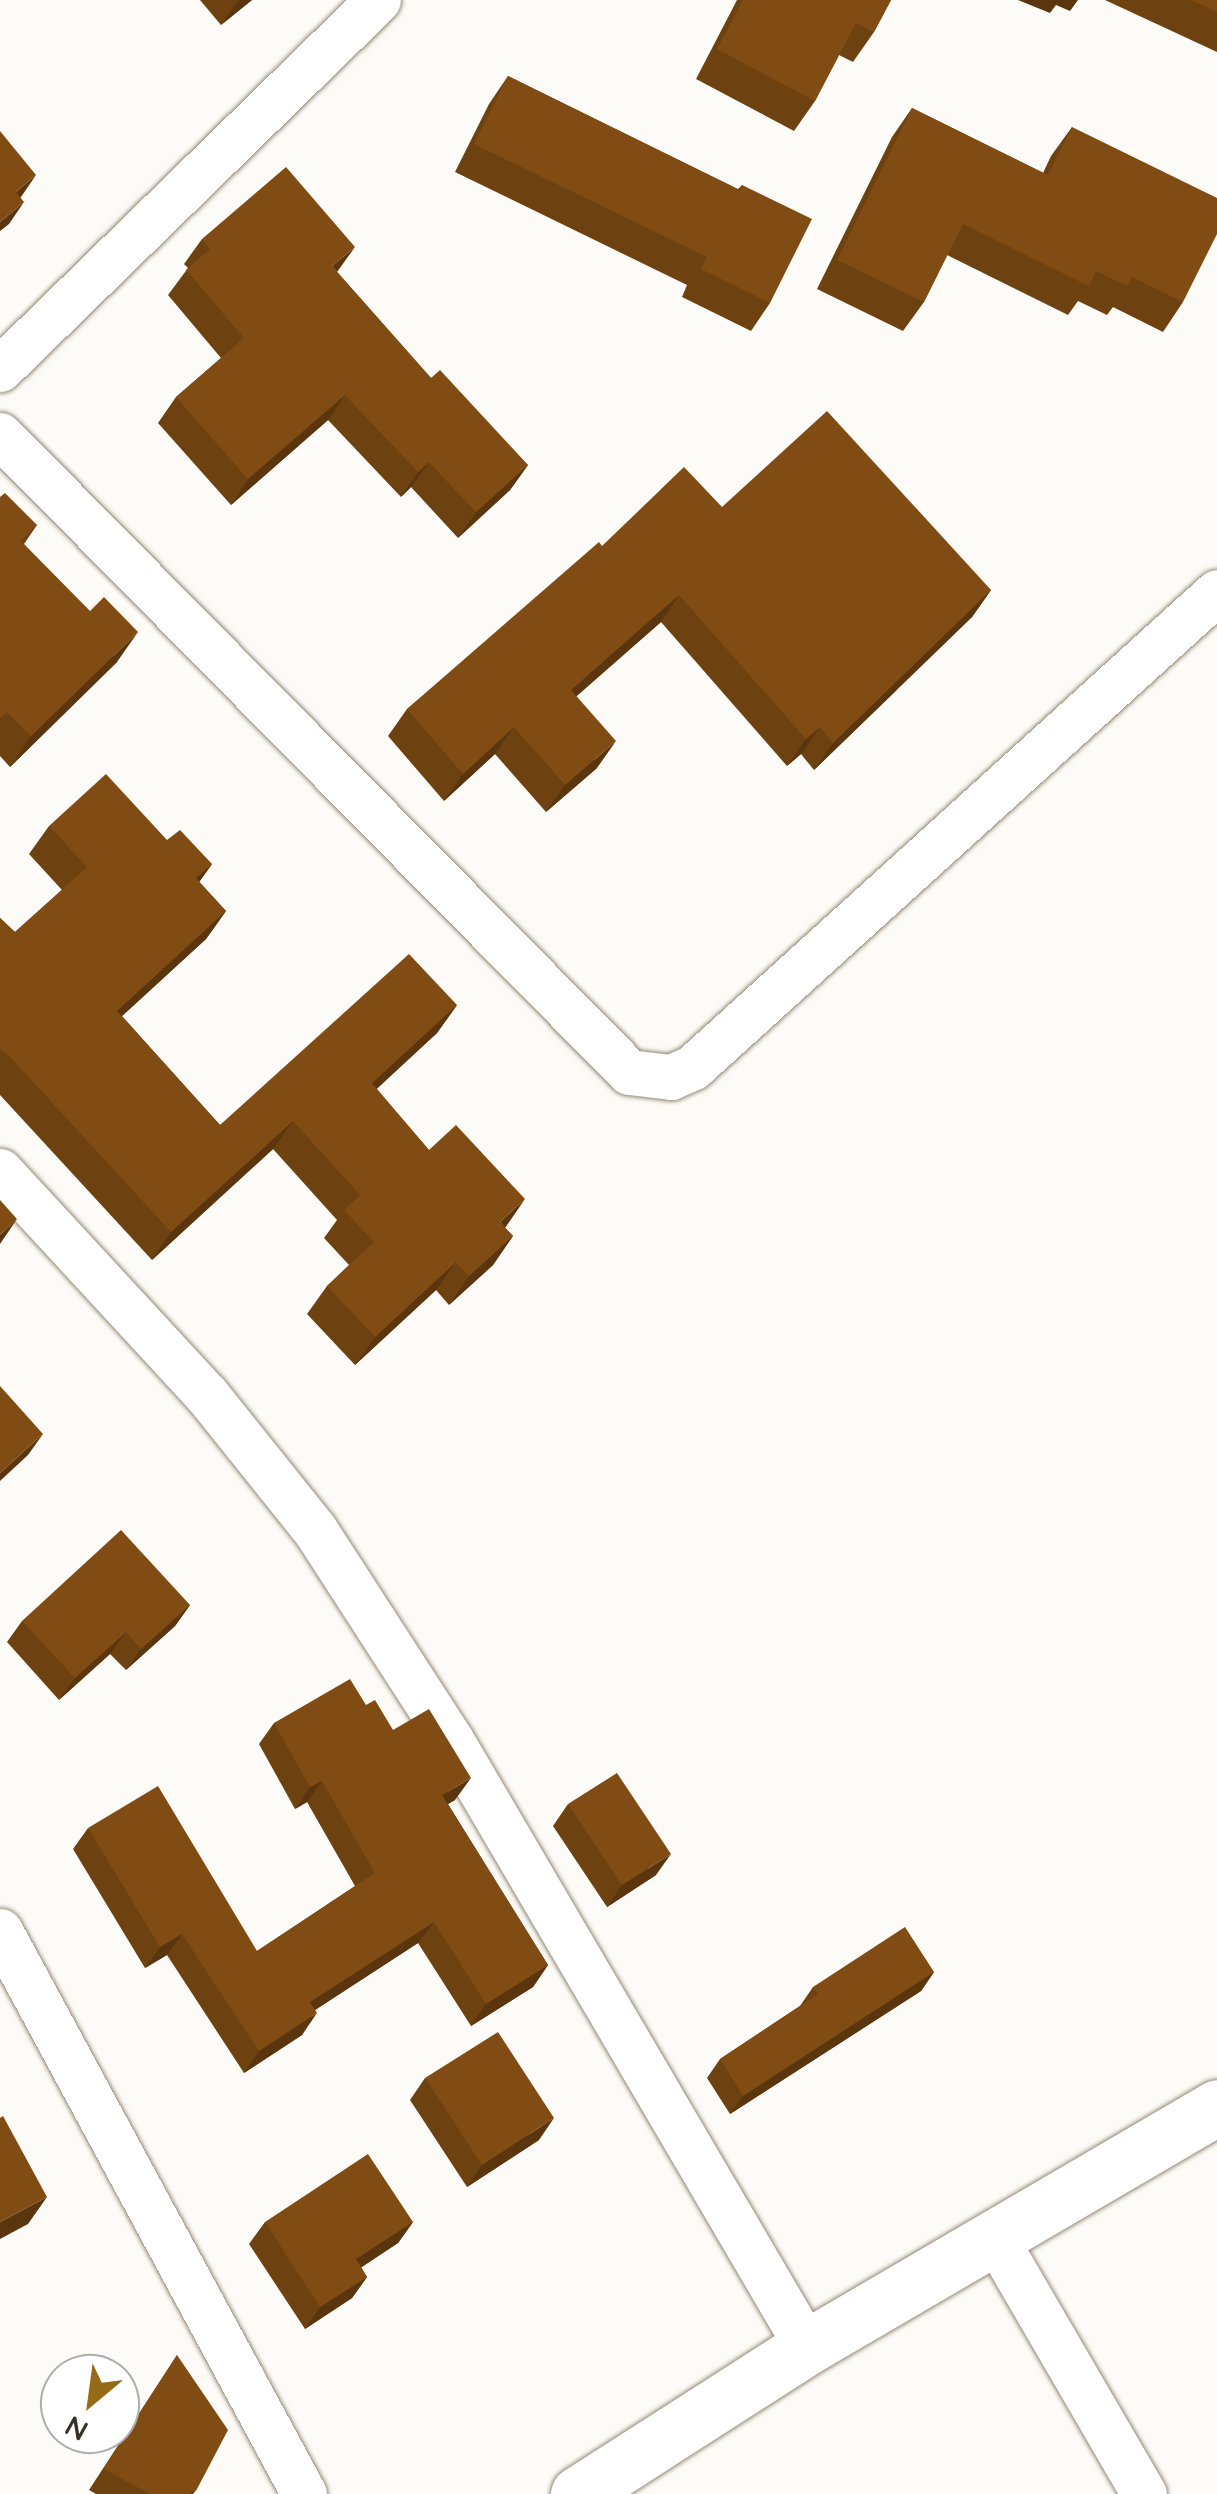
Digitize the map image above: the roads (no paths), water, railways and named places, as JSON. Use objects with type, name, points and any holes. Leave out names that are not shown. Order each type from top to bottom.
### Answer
[{"type":"street","points":[[0,369],[378,0]]},
{"type":"street","points":[[0,435],[629,1072],[671,1077],[693,1066],[1217,592]]},
{"type":"street","points":[[0,1171],[206,1394],[315,1530],[451,1740],[807,2347]]},
{"type":"street","points":[[0,1931],[304,2494]]},
{"type":"street","points":[[578,2494],[807,2347],[1217,2107]]},
{"type":"street","points":[[995,2238],[1144,2494]]}]
